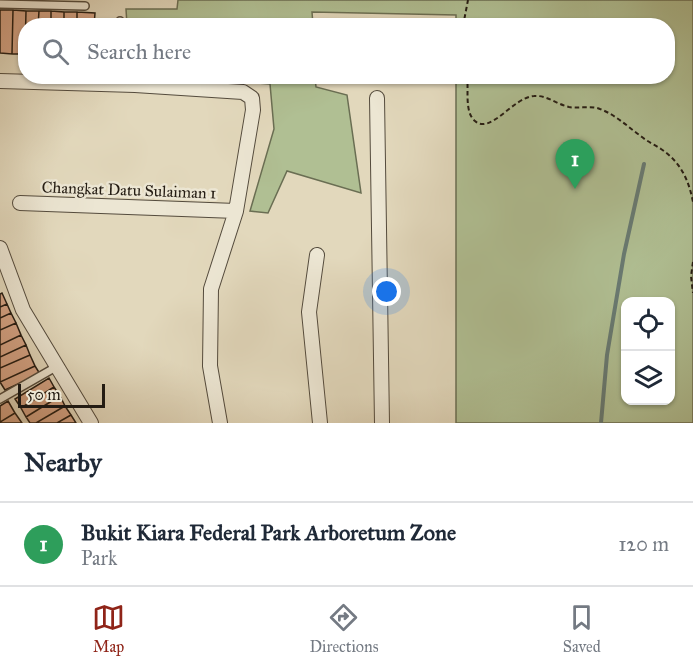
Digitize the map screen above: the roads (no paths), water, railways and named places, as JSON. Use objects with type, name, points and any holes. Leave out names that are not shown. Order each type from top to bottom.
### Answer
[{"type":"street","points":[[0,81],[18,81]]},
{"type":"street","points":[[131,84],[243,92],[252,98],[253,110],[236,211],[211,289],[210,366],[220,423]]},
{"type":"street","points":[[377,98],[382,423]]},
{"type":"street","name":"Changkat Datu Sulaiman 1","points":[[20,203],[54,202],[236,211]]},
{"type":"street","points":[[0,248],[23,310],[91,423]]},
{"type":"street","points":[[317,255],[309,312],[320,423]]},
{"type":"lane","points":[[0,4],[85,6]]},
{"type":"lane","points":[[0,399],[56,367]]},
{"type":"waterway","points":[[601,423],[607,355],[624,254],[644,164]]},
{"type":"place","name":"Bukit Kiara Federal Park Arboretum Zone","points":[[575,189]]}]
